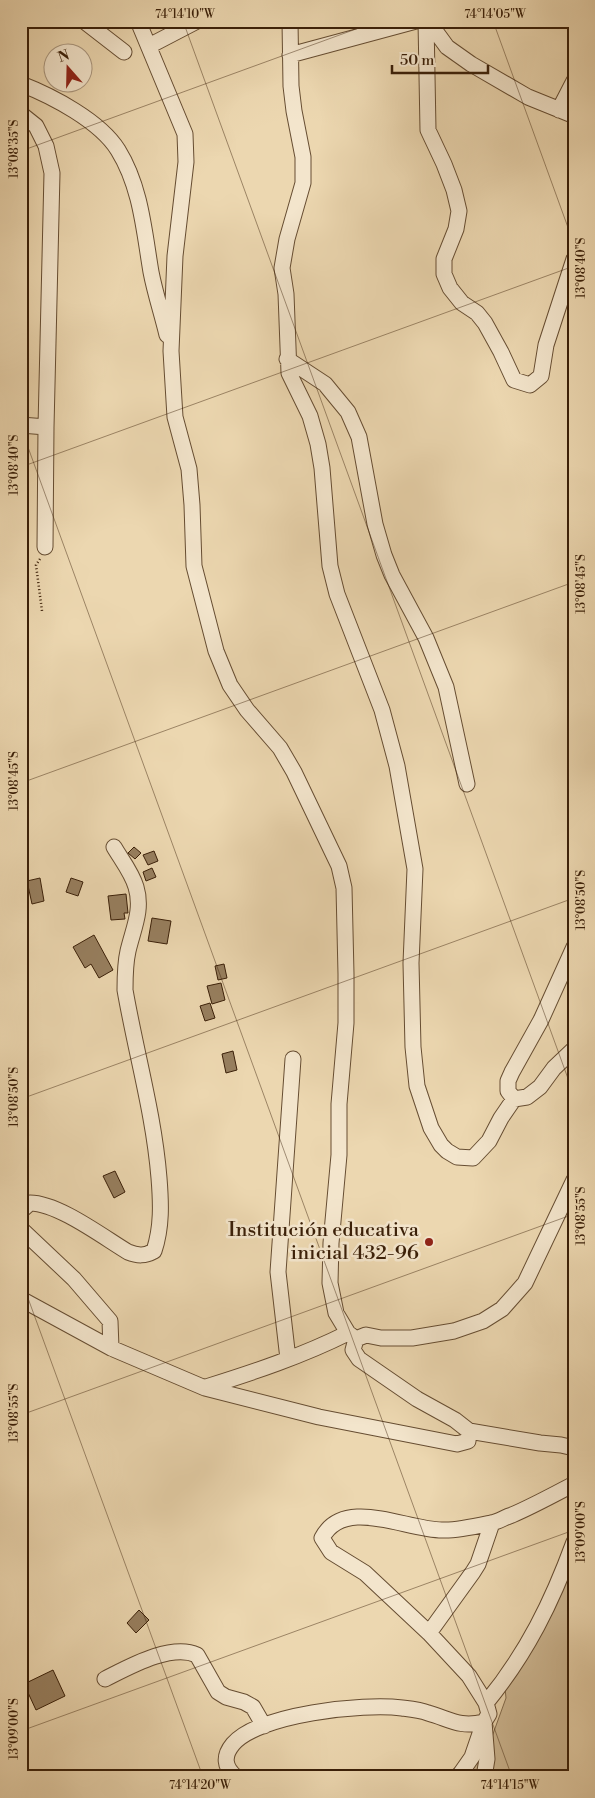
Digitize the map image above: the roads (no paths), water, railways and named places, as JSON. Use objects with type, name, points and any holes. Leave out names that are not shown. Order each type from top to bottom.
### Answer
[{"type":"street","points":[[84,21],[124,52]]},
{"type":"street","points":[[138,21],[185,134],[186,162],[176,256],[171,351],[176,417],[189,470],[194,566],[216,651],[230,685],[247,710],[280,748],[294,772],[339,866],[344,888],[346,1023],[339,1104],[339,1156],[331,1243],[330,1283],[336,1313],[352,1336],[354,1350],[359,1359],[417,1399],[455,1420],[469,1431],[574,1448]]},
{"type":"street","points":[[149,46],[197,21]]},
{"type":"street","points":[[290,21],[290,55],[294,111],[303,157],[304,183],[287,239],[282,268],[287,322],[287,359],[289,373],[310,416],[318,444],[322,468],[330,566],[337,594],[382,710],[397,766],[415,869],[411,973],[412,1047],[417,1086],[431,1128],[441,1145],[457,1157],[473,1158],[489,1141],[514,1099],[528,1097],[540,1087],[554,1068],[574,1049]]},
{"type":"street","points":[[290,55],[416,21]]},
{"type":"street","points":[[427,21],[447,47],[471,64],[528,96],[566,112],[574,81]]},
{"type":"street","points":[[427,21],[428,130],[454,190],[459,211],[456,229],[444,259],[444,274],[450,288],[462,303],[477,313],[485,323],[514,380],[530,385],[541,376],[546,345],[574,259]]},
{"type":"street","points":[[21,84],[80,114],[108,137],[118,150],[138,194],[152,274],[171,351]]},
{"type":"street","points":[[21,114],[36,126],[46,146],[52,173],[45,547]]},
{"type":"street","points":[[287,359],[325,384],[348,412],[359,437],[375,524],[384,555],[392,575],[426,638],[446,687],[468,784]]},
{"type":"street","points":[[21,424],[46,427]]},
{"type":"street","points":[[21,1211],[30,1203],[46,1205],[128,1252],[137,1255],[147,1255],[154,1251],[157,1242],[161,1210],[154,1135],[125,990],[127,959],[138,916],[139,901],[136,886],[114,847]]},
{"type":"street","points":[[514,1099],[508,1091],[508,1082],[541,1020],[574,948]]},
{"type":"street","points":[[288,1359],[278,1272],[293,1059]]},
{"type":"street","points":[[205,1388],[352,1336],[412,1338],[454,1332],[483,1321],[502,1308],[525,1283],[574,1180]]},
{"type":"street","points":[[21,1229],[74,1279],[110,1321],[111,1348]]},
{"type":"street","points":[[21,1300],[111,1348],[205,1388],[319,1417],[457,1444],[468,1441],[469,1431]]},
{"type":"street","points":[[458,1777],[472,1757],[484,1722],[489,1714],[486,1703],[469,1676],[429,1633],[365,1573],[331,1552],[322,1538],[326,1529],[346,1518],[374,1518],[442,1530],[492,1523],[539,1503],[574,1484]]},
{"type":"street","points":[[429,1633],[478,1564],[492,1523]]},
{"type":"street","points":[[486,1703],[515,1664],[546,1612],[574,1542]]},
{"type":"street","points":[[105,1679],[145,1659],[180,1651],[190,1652],[197,1655],[218,1692],[253,1707],[264,1726]]},
{"type":"street","points":[[236,1777],[230,1772],[226,1762],[226,1752],[238,1739],[288,1717],[368,1706],[401,1708],[429,1713],[460,1724],[484,1722]]},
{"type":"street","points":[[484,1722],[487,1759],[484,1777]]},
{"type":"place","name":"Institución educativa inicial 432-96","points":[[429,1242]]}]
